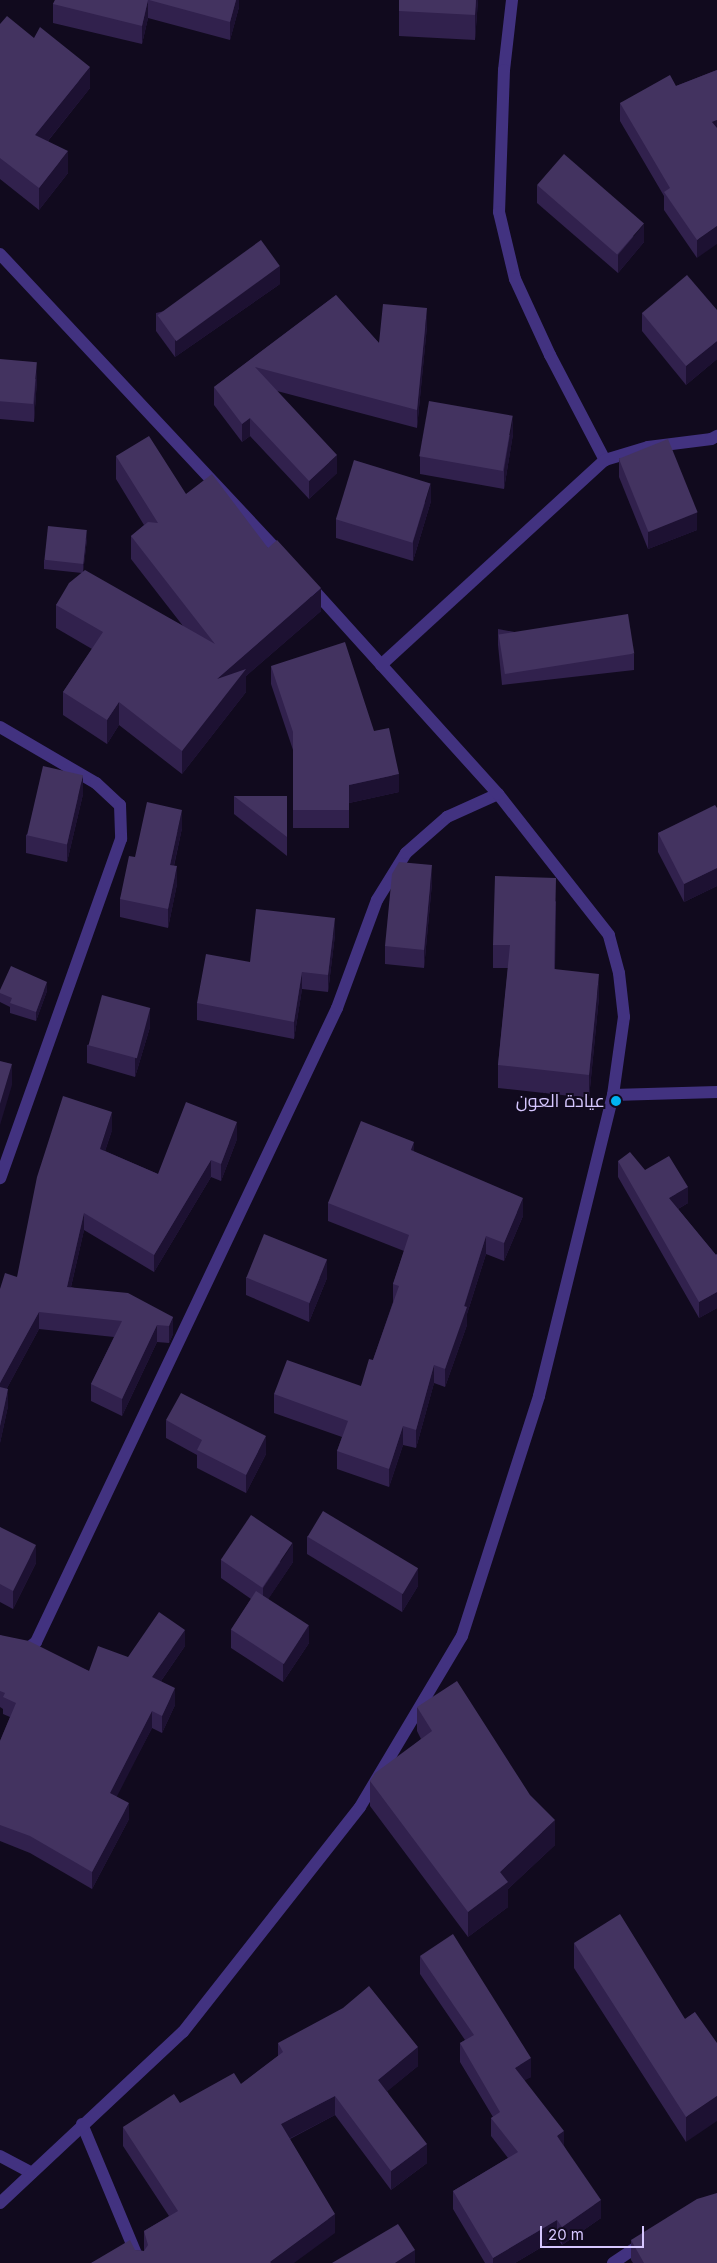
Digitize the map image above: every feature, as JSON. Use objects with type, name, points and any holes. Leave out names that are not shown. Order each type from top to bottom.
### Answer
[{"type":"street","points":[[512,0],[504,70],[499,212],[516,279],[550,355],[605,460]]},
{"type":"street","points":[[0,254],[291,565]]},
{"type":"street","points":[[381,665],[605,460],[648,447],[717,436]]},
{"type":"street","points":[[0,2203],[82,2124],[183,2032],[360,1807],[462,1636],[540,1396],[613,1095],[624,1017],[619,972],[609,934],[498,794],[304,579]]},
{"type":"street","points":[[0,727],[96,783],[120,805],[121,839],[0,1178]]},
{"type":"street","points":[[0,1643],[26,1650],[36,1642],[337,1008],[377,900],[406,853],[447,817],[498,794]]},
{"type":"street","points":[[613,1095],[717,1092]]},
{"type":"street","points":[[82,2124],[140,2263]]},
{"type":"street","points":[[0,2156],[32,2173]]},
{"type":"street","points":[[613,2263],[661,2231]]},
{"type":"building","points":[[55,0],[148,0],[142,26],[53,4]]},
{"type":"building","points":[[149,0],[236,0],[230,22]]},
{"type":"building","points":[[399,0],[476,0],[475,15],[399,11]]},
{"type":"building","points":[[7,16],[34,38],[40,27],[90,67],[35,135],[68,151],[39,188],[0,158],[0,24]]},
{"type":"building","points":[[717,70],[717,120],[712,122],[717,128],[717,226],[697,240],[664,192],[670,188],[620,103],[670,75],[676,86]]},
{"type":"building","points":[[564,154],[644,224],[617,254],[537,185]]},
{"type":"building","points":[[261,240],[280,266],[176,341],[157,315]]},
{"type":"building","points":[[687,275],[717,310],[717,341],[686,366],[642,313]]},
{"type":"building","points":[[336,295],[379,343],[383,304],[427,308],[417,410],[255,367],[337,455],[309,481],[250,418],[242,424],[214,387]]},
{"type":"building","points":[[0,359],[37,362],[33,404],[0,401]]},
{"type":"building","points":[[429,401],[513,416],[503,471],[419,456]]},
{"type":"building","points":[[149,436],[186,494],[212,474],[268,548],[277,540],[321,588],[217,679],[246,669],[182,751],[119,702],[107,720],[63,692],[103,632],[56,605],[69,583],[85,570],[215,644],[131,536],[148,522],[158,523],[116,456]]},
{"type":"building","points":[[668,439],[698,512],[648,532],[619,459]]},
{"type":"building","points":[[354,460],[431,483],[412,543],[336,519]]},
{"type":"building","points":[[48,526],[87,530],[83,564],[44,560]]},
{"type":"building","points":[[628,614],[634,654],[505,674],[499,634]]},
{"type":"building","points":[[345,642],[374,731],[389,728],[399,774],[349,785],[349,810],[293,810],[293,732],[271,666]]},
{"type":"building","points":[[43,766],[83,775],[67,844],[27,835]]},
{"type":"building","points":[[234,796],[287,796],[287,837]]},
{"type":"building","points":[[147,802],[182,810],[170,865],[177,866],[168,909],[120,899],[129,856],[135,857]]},
{"type":"building","points":[[715,805],[717,808],[717,868],[684,884],[658,833]]},
{"type":"building","points":[[399,862],[432,865],[424,950],[385,946],[392,874]]},
{"type":"building","points":[[495,876],[556,878],[554,969],[599,974],[589,1075],[498,1065],[510,945],[493,945]]},
{"type":"building","points":[[256,909],[335,918],[328,975],[302,972],[294,1022],[197,1003],[206,954],[250,962]]},
{"type":"building","points":[[11,966],[47,982],[36,1012],[10,1003],[12,998],[0,993]]},
{"type":"building","points":[[102,995],[150,1008],[137,1058],[89,1045]]},
{"type":"building","points":[[0,1061],[12,1064],[0,1104]]},
{"type":"building","points":[[63,1096],[112,1112],[100,1149],[158,1174],[186,1102],[237,1122],[221,1164],[211,1160],[154,1255],[84,1213],[67,1287],[128,1293],[173,1317],[169,1326],[157,1325],[122,1399],[91,1384],[122,1321],[39,1312],[0,1383],[0,1289],[5,1273],[17,1277],[37,1177]]},
{"type":"building","points":[[361,1121],[414,1142],[411,1150],[523,1198],[504,1243],[486,1236],[464,1306],[467,1307],[445,1369],[434,1365],[416,1430],[403,1426],[389,1469],[337,1451],[348,1421],[274,1394],[287,1360],[361,1386],[369,1359],[373,1360],[399,1286],[393,1284],[409,1235],[328,1203]]},
{"type":"building","points":[[630,1152],[645,1170],[669,1156],[688,1187],[669,1198],[717,1254],[717,1292],[699,1302],[618,1161]]},
{"type":"building","points":[[264,1234],[327,1259],[309,1303],[246,1278]]},
{"type":"building","points":[[0,1387],[8,1389],[0,1426]]},
{"type":"building","points":[[181,1393],[266,1436],[246,1475],[197,1450],[202,1440],[166,1420]]},
{"type":"building","points":[[323,1511],[418,1568],[403,1594],[308,1537]]},
{"type":"building","points":[[251,1515],[292,1543],[262,1588],[221,1560]]},
{"type":"building","points":[[0,1527],[36,1545],[13,1591],[0,1584]]},
{"type":"building","points":[[256,1591],[309,1625],[284,1664],[231,1630]]},
{"type":"building","points":[[159,1612],[185,1630],[152,1677],[175,1688],[162,1716],[152,1711],[110,1793],[129,1803],[92,1872],[30,1836],[0,1825],[0,1741],[16,1703],[3,1697],[5,1693],[0,1691],[0,1635],[29,1641],[89,1671],[98,1646],[128,1657]]},
{"type":"building","points":[[457,1681],[530,1795],[555,1820],[500,1872],[508,1882],[468,1912],[370,1781],[375,1773],[432,1731],[417,1707]]},
{"type":"building","points":[[620,1914],[685,2019],[695,2012],[717,2043],[717,2096],[686,2117],[574,1943]]},
{"type":"building","points":[[453,1934],[531,2058],[515,2068],[564,2131],[557,2136],[601,2200],[562,2227],[557,2220],[493,2258],[453,2191],[518,2152],[491,2118],[500,2112],[460,2043],[474,2035],[420,1956]]},
{"type":"building","points":[[369,1986],[418,2047],[378,2080],[427,2144],[391,2171],[335,2096],[281,2124],[335,2214],[271,2263],[91,2263],[130,2240],[135,2250],[144,2251],[148,2245],[144,2231],[178,2211],[123,2127],[174,2094],[180,2103],[234,2073],[241,2084],[283,2052],[278,2043],[343,2008]]},
{"type":"building","points":[[717,2193],[717,2263],[644,2263],[631,2240],[697,2199]]},
{"type":"building","points":[[398,2224],[415,2250],[395,2263],[332,2263]]},
{"type":"place","name":"عيادة العون","points":[[616,1101]]}]
